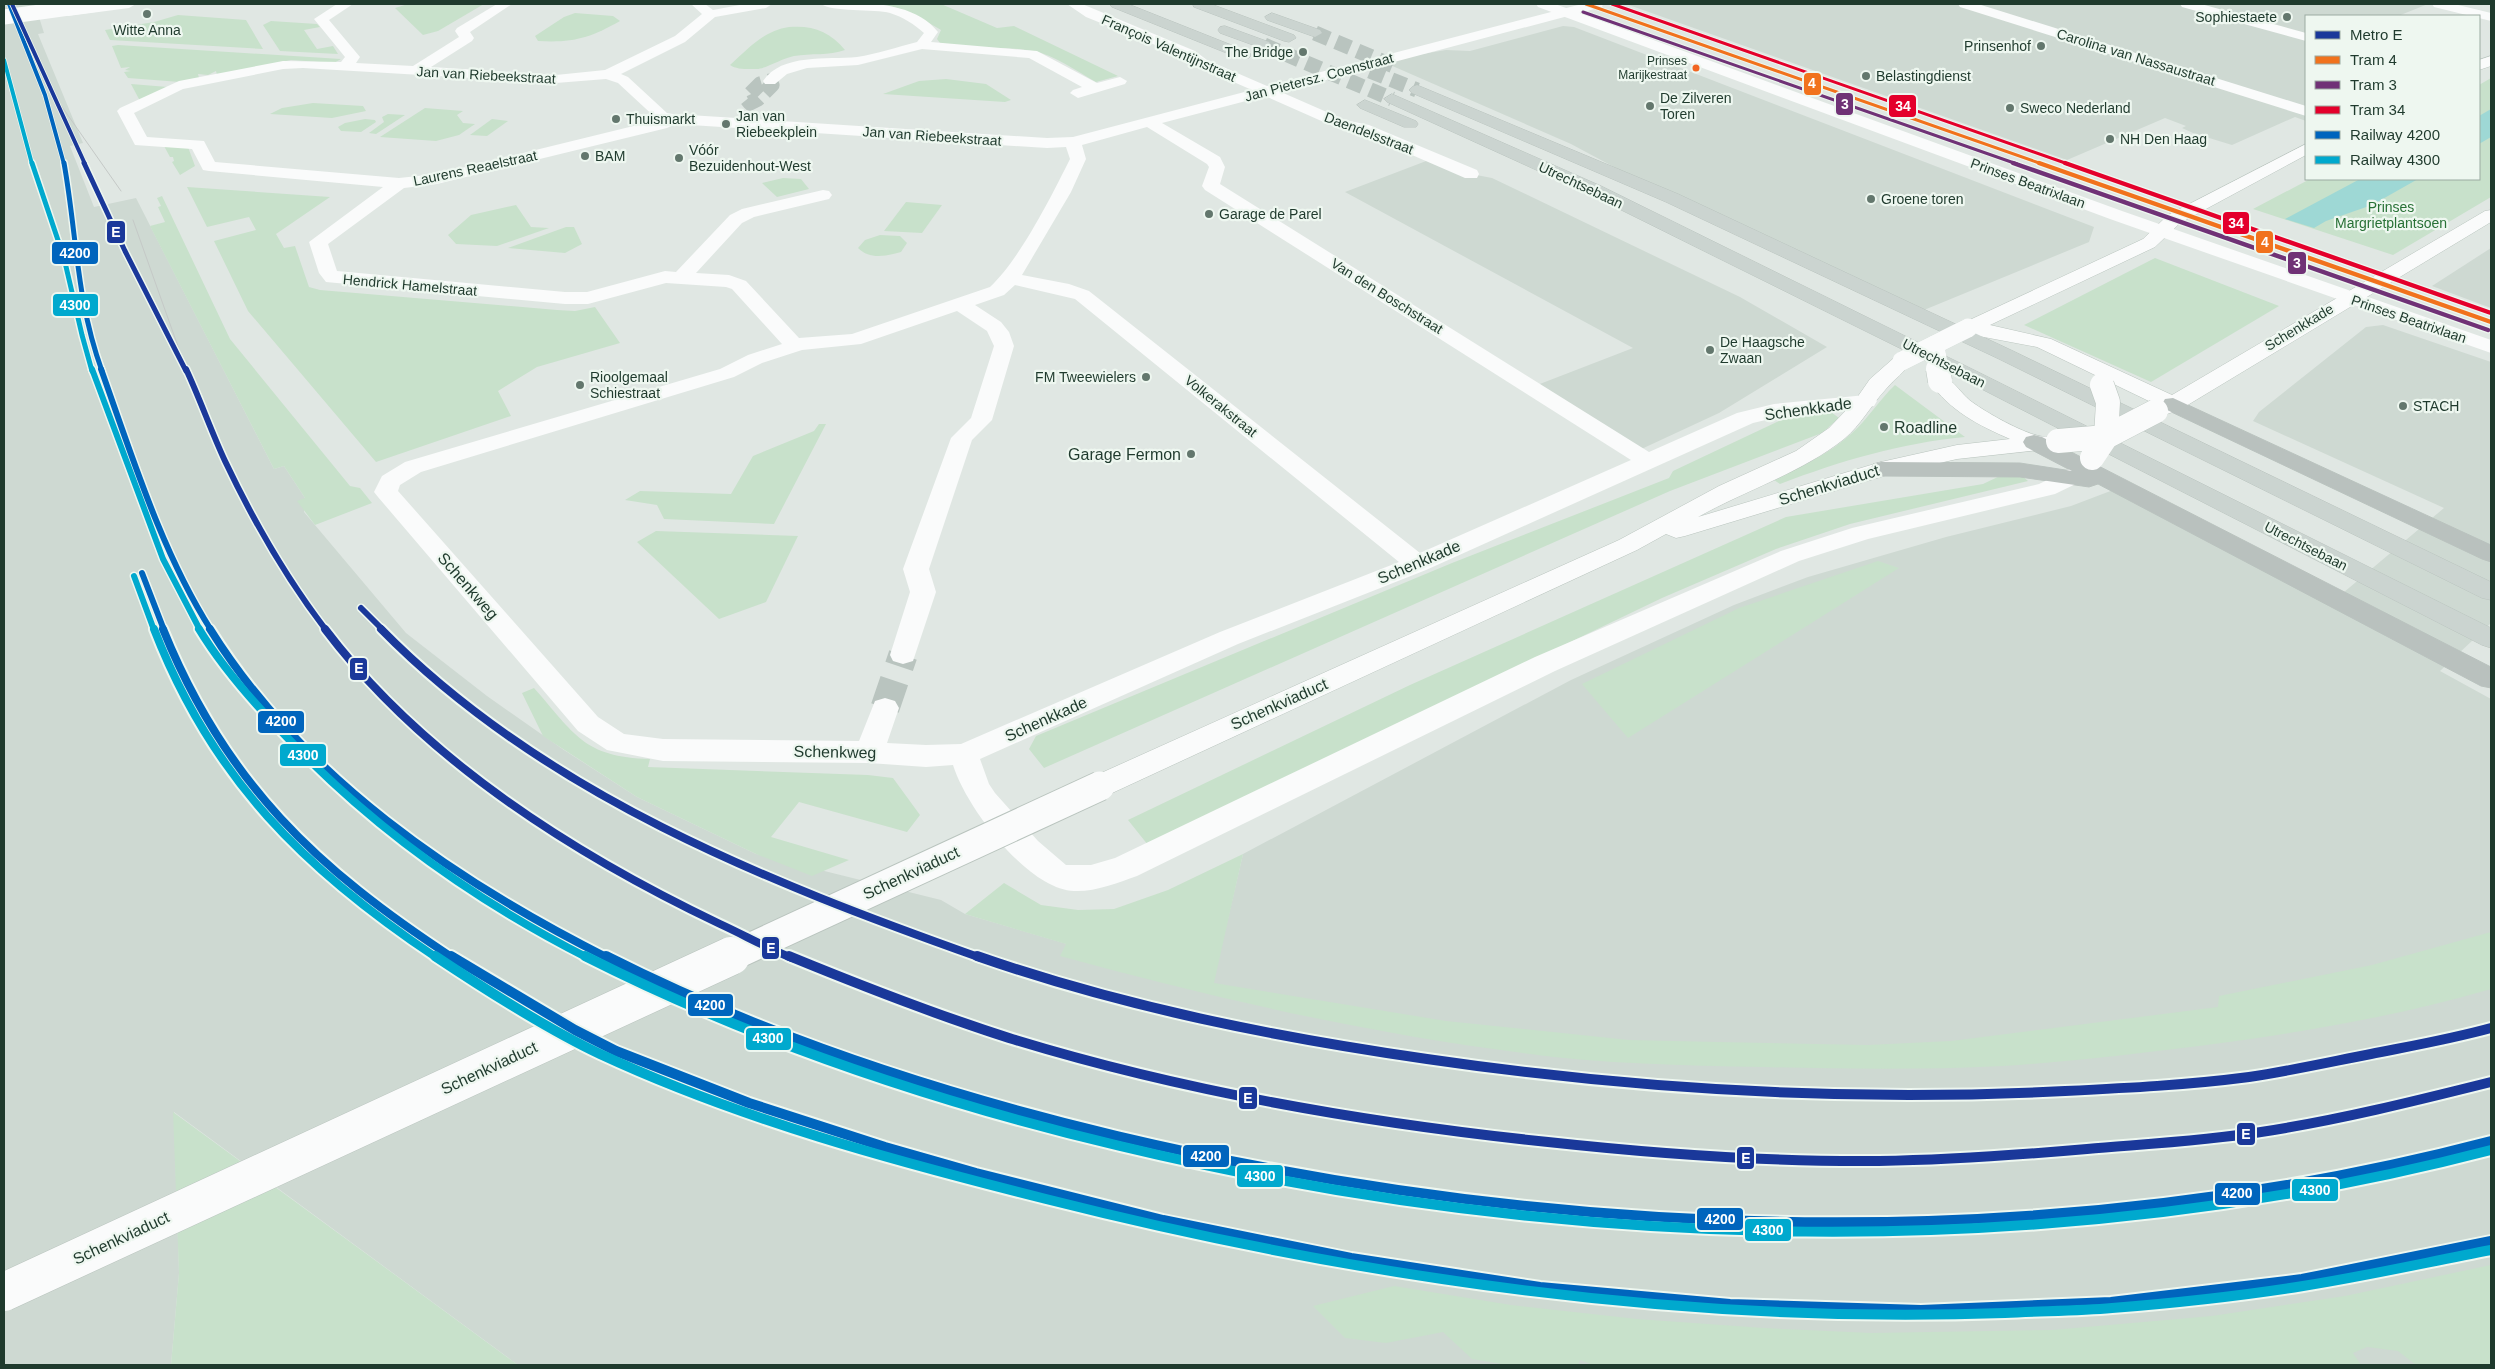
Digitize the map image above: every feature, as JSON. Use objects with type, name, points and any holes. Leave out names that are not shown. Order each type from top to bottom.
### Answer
[{"type":"highway","points":[[2164,408],[2491,554]]},
{"type":"highway","points":[[2034,442],[2491,679]]},
{"type":"highway","points":[[1881,469],[2020,470],[2083,468]]},
{"type":"main road","points":[[1117,4],[1244,54]]},
{"type":"main road","points":[[1199,4],[1289,38]]},
{"type":"main road","points":[[1263,13],[1315,33]]},
{"type":"main road","points":[[1210,24],[1264,45]]},
{"type":"main road","name":"Utrechtsebaan","points":[[1424,86],[1672,198],[2006,355],[2491,592]]},
{"type":"main road","name":"Utrechtsebaan","points":[[1392,99],[1595,190],[1967,374],[2491,639]]},
{"type":"main road","points":[[1365,105],[1701,243]]},
{"type":"street","points":[[4,10],[58,4],[60,11],[70,12],[129,4]]},
{"type":"street","points":[[4,17],[98,4]]},
{"type":"street","points":[[344,67],[353,57],[322,19],[346,4]]},
{"type":"street","points":[[415,71],[467,38],[462,31],[506,4]]},
{"type":"street","points":[[697,4],[711,14],[766,4]]},
{"type":"street","points":[[829,4],[895,8],[925,25],[931,32],[922,45]]},
{"type":"street","name":"François Valentijnstraat","points":[[1073,4],[1091,14],[1190,54],[1202,63],[1267,91]]},
{"type":"street","name":"Prinses Beatrixlaan","points":[[1543,4],[1580,7],[2168,225],[2348,298],[2491,347]]},
{"type":"street","name":"Carolina van Nassaustraat","points":[[1965,4],[2305,111]]},
{"type":"street","points":[[2187,4],[2305,37]]},
{"type":"street","points":[[2438,4],[2491,17]]},
{"type":"street","name":"Jan Pietersz. Coenstraat","points":[[1073,142],[1580,7]]},
{"type":"street","name":"Jan van Riebeekstraat","points":[[125,111],[179,85],[283,65],[556,79],[608,74],[641,60],[680,39],[711,14]]},
{"type":"street","points":[[770,81],[782,71],[798,66],[858,61],[922,45],[1032,54],[1095,88]]},
{"type":"street","points":[[608,74],[623,80],[661,116],[672,119],[728,122],[742,110]]},
{"type":"street","points":[[1070,95],[1120,81]]},
{"type":"street","name":"Daendelsstraat","points":[[1267,91],[1341,124],[1363,128],[1471,174]]},
{"type":"street","name":"Laurens Reaelstraat","points":[[125,111],[141,142],[203,143],[209,166],[221,169],[399,183],[437,179],[527,158],[661,126],[672,119]]},
{"type":"street","name":"Jan van Riebeekstraat","points":[[728,122],[1047,143],[1073,142]]},
{"type":"street","name":"Van den Boschstraat","points":[[1149,122],[1214,161],[1217,167],[1211,186],[1649,462]]},
{"type":"street","points":[[682,278],[729,281],[739,285],[794,346],[809,342],[854,340],[961,304],[997,291],[1012,278],[1062,192],[1078,159],[1073,142]]},
{"type":"street","name":"Schenkkade","points":[[964,754],[1229,638],[1417,564],[1745,418],[1774,411],[1866,401],[1878,384],[1902,362],[1935,344],[1976,328],[2149,243],[2168,225],[2204,202],[2305,150]]},
{"type":"street","name":"Hendrick Hamelstraat","points":[[399,183],[318,242],[328,273],[333,278],[565,298],[588,298],[652,279],[682,278]]},
{"type":"street","points":[[682,278],[736,219],[748,213],[823,195]]},
{"type":"street","name":"Schenkkade","points":[[2034,442],[2106,437],[2164,408],[2491,215]]},
{"type":"street","name":"Prinses Beatrixlaan","points":[[2168,225],[2368,286],[2491,329]]},
{"type":"street","name":"Volkerakstraat","points":[[1012,278],[1069,290],[1082,295],[1417,564]]},
{"type":"street","points":[[903,655],[923,592],[916,569],[962,438],[981,420],[1004,346],[1003,336],[998,329],[961,304]]},
{"type":"street","points":[[1976,328],[2044,343],[2091,366],[2164,408]]},
{"type":"street","points":[[1935,344],[1940,381],[1945,390],[1962,405],[2034,442]]},
{"type":"street","name":"Schenkweg","points":[[794,346],[727,372],[413,468],[390,481],[386,492],[588,724],[617,743],[663,750],[869,752],[926,756],[964,754]]},
{"type":"street","points":[[2091,366],[2102,385],[2108,402],[2106,437]]},
{"type":"street","name":"Schenkviaduct","points":[[4,1292],[1100,786],[1628,545],[1727,491],[1804,456],[1838,433],[1866,401]]},
{"type":"street","name":"Schenkkade","points":[[2083,468],[2106,437]]},
{"type":"street","name":"Schenkviaduct","points":[[1628,545],[1881,469],[1957,452],[2034,442]]},
{"type":"street","points":[[964,754],[979,792],[1031,853],[1054,874],[1080,878],[1102,875],[1135,862],[1544,664],[1790,556],[1861,533],[2047,489],[2083,468]]},
{"type":"street","points":[[869,752],[885,708]]},
{"type":"shaded area","points":[[4,4],[41,4],[48,15],[39,17],[44,33],[38,34],[83,143],[70,146],[94,207],[136,198],[274,469],[284,466],[305,498],[304,512],[406,633],[487,696],[564,750],[637,797],[756,854],[941,900],[965,914],[1067,944],[1213,983],[1243,854],[1571,680],[1734,605],[1808,577],[1946,537],[2071,506],[2121,487],[2337,598],[2444,508],[2253,421],[2259,412],[2366,327],[2383,325],[2491,362],[2491,623],[2440,671],[2491,699],[2491,1365],[518,1365],[174,1112],[179,1273],[171,1365],[4,1365]]},
{"type":"shaded area","points":[[1626,4],[2186,4],[2305,38],[2305,121],[2295,117],[2232,145],[2193,133],[2182,128],[2186,126],[2165,118],[2067,160]]},
{"type":"shaded area","points":[[2190,4],[2428,4],[2400,15],[2305,15],[2305,36]]},
{"type":"shaded area","points":[[1563,26],[1574,27],[2094,227],[2089,242],[1924,310],[1672,198],[1571,144],[1381,61],[1446,50],[1470,51]]},
{"type":"shaded area","points":[[1434,158],[1471,174],[1492,178],[1740,297],[1827,347],[1719,413],[1635,452],[1532,387],[1633,348],[1345,192]]},
{"type":"shaded area","points":[[2491,248],[2491,308],[2432,286]]},
{"type":"green space","points":[[408,4],[484,4],[438,31],[423,35],[395,8]]},
{"type":"green space","points":[[875,4],[941,4],[997,28],[1014,26],[1118,76],[1096,82],[1057,60],[1033,51],[1010,48],[963,47],[940,43],[937,39],[941,30],[902,10]]},
{"type":"green space","points":[[575,13],[613,16],[620,21],[599,32],[581,38],[561,41],[538,41],[535,36],[564,17]]},
{"type":"green space","points":[[178,15],[246,20],[263,49],[110,40],[105,30],[154,22]]},
{"type":"green space","points":[[271,21],[317,24],[320,27],[304,30],[317,49],[333,46],[338,54],[280,51],[263,25]]},
{"type":"green space","points":[[789,27],[813,28],[833,38],[845,50],[833,53],[794,56],[757,69],[733,67],[730,65],[764,36]]},
{"type":"green space","points":[[112,46],[341,59],[334,63],[291,60],[217,75],[216,71],[208,75],[198,74],[199,78],[180,82],[128,78],[124,72],[131,71],[125,70],[130,67],[121,68]]},
{"type":"green space","name":"Prinses Margrietplantsoen","points":[[2491,78],[2491,197],[2393,255],[2253,209],[2308,180],[2480,180],[2480,84]]},
{"type":"green space","points":[[946,79],[986,84],[1011,100],[1005,102],[883,94],[919,81]]},
{"type":"green space","points":[[131,84],[168,87],[140,101]]},
{"type":"green space","points":[[313,103],[363,106],[366,111],[332,118],[270,114],[282,108]]},
{"type":"green space","points":[[425,108],[463,111],[457,115],[463,123],[475,124],[459,135],[436,141],[380,137]]},
{"type":"green space","points":[[388,114],[405,115],[376,134],[369,133],[384,122],[382,117]]},
{"type":"green space","points":[[365,119],[375,120],[376,122],[361,132],[341,131],[338,127],[345,123]]},
{"type":"green space","points":[[492,119],[508,121],[487,136],[470,135]]},
{"type":"green space","points":[[164,146],[188,147],[195,166],[180,175],[172,162],[174,161],[173,157],[170,157]]},
{"type":"green space","points":[[783,178],[801,179],[809,189],[777,197],[762,183]]},
{"type":"green space","points":[[187,187],[330,197],[276,234],[284,248],[295,246],[309,287],[320,290],[557,310],[575,311],[595,307],[620,343],[537,367],[498,391],[511,416],[376,462],[248,311],[214,241],[256,230],[249,217],[207,227]]},
{"type":"green space","points":[[162,196],[230,339],[350,486],[360,488],[372,503],[315,525],[297,501],[305,498],[284,466],[274,469],[150,226],[165,222],[158,207],[161,206],[157,198]]},
{"type":"green space","points":[[906,202],[942,205],[922,233],[884,231]]},
{"type":"green space","points":[[516,205],[531,227],[549,228],[497,246],[456,244],[448,235],[471,215]]},
{"type":"green space","points":[[566,227],[574,227],[582,244],[565,253],[508,248]]},
{"type":"green space","points":[[880,235],[900,236],[907,243],[901,252],[884,256],[873,256],[858,248],[865,240]]},
{"type":"green space","points":[[2155,258],[2279,306],[2151,382],[2024,325]]},
{"type":"green space","points":[[1895,385],[1965,437],[1894,448],[1825,468],[1780,484],[1774,480],[1814,460],[1842,441],[1857,428]]},
{"type":"green space","points":[[1831,412],[1839,418],[1822,433],[1670,491],[1044,768],[1029,749],[1036,736],[1452,563],[1669,478],[1673,471],[1781,420]]},
{"type":"green space","points":[[819,424],[826,424],[774,524],[664,519],[657,505],[625,500],[640,491],[731,494],[753,456],[814,431]]},
{"type":"green space","points":[[2004,474],[2021,475],[2028,481],[1850,524],[1776,549],[1662,598],[1148,845],[1128,820],[1410,685],[1786,517],[1983,484]]},
{"type":"green space","points":[[656,531],[798,536],[766,602],[719,619],[637,542]]},
{"type":"green space","points":[[1878,561],[1899,568],[1628,738],[1582,684],[1739,608]]},
{"type":"green space","points":[[534,688],[582,740],[609,754],[650,759],[648,767],[868,775],[893,778],[920,815],[907,832],[799,802],[771,837],[849,860],[812,876],[756,854],[637,797],[543,736],[522,693]]},
{"type":"green space","points":[[1243,854],[1214,983],[1446,1021],[1629,1040],[1868,1045],[1951,1041],[2218,1007],[2219,996],[2372,965],[2491,932],[2491,989],[2419,1008],[2310,1030],[2126,1055],[1973,1067],[1883,1069],[1703,1066],[1553,1057],[1464,1045],[1348,1025],[1232,1000],[1060,956],[1066,944],[965,914],[1004,883],[1041,905],[1078,910],[1114,909],[1168,890]]},
{"type":"green space","points":[[173,1112],[518,1365],[171,1365],[179,1273]]},
{"type":"green space","points":[[2491,1265],[2491,1365],[2416,1365],[2398,1351],[2367,1347],[2353,1353],[2361,1365],[1594,1365],[1580,1360],[1578,1365],[1508,1365],[1472,1359],[1443,1332],[1386,1343],[1345,1338],[1313,1306],[1394,1286],[1511,1305],[1637,1319],[1764,1328],[1871,1333],[2052,1330],[2212,1316],[2345,1296]]},
{"type":"water","points":[[2491,109],[2491,137],[2480,143],[2480,115]]},
{"type":"water","points":[[2358,180],[2416,180],[2372,205],[2326,221],[2314,228],[2285,219]]},
{"type":"tunnel","points":[[1315,33],[1396,67]]},
{"type":"tunnel","points":[[1264,45],[1392,99]]},
{"type":"tunnel","points":[[1370,71],[1417,90]]},
{"type":"tunnel","points":[[770,81],[772,85],[758,99],[750,103],[746,98],[760,84],[770,81]]},
{"type":"tunnel","points":[[885,708],[903,655]]},
{"type":"tram line","name":"4","points":[[1586,4],[2491,322]]},
{"type":"tram line","name":"34","points":[[1612,4],[2491,313]]},
{"type":"tram line","name":"3","points":[[1583,12],[2488,330]]},
{"type":"tram line","points":[[53,94],[121,191]]},
{"type":"tram line","points":[[133,220],[185,366]]},
{"type":"metro line","name":"E","points":[[12,4],[125,251],[187,371],[235,482],[258,527],[284,571],[328,633],[364,675],[445,753],[535,820],[631,879],[680,905],[788,956],[898,1000],[1010,1038],[1124,1070],[1240,1096],[1356,1118],[1474,1135],[1653,1152],[1775,1159],[1880,1161],[2012,1155],[2188,1141],[2264,1132],[2340,1118],[2491,1082]]},
{"type":"metro line","name":"E","points":[[361,608],[440,685],[508,736],[592,789],[681,835],[771,876],[863,914],[1006,966],[1117,999],[1230,1025],[1344,1047],[1537,1074],[1695,1089],[1853,1096],[2011,1094],[2168,1085],[2247,1077],[2429,1043],[2491,1028]]},
{"type":"rail line","name":"4200","points":[[9,4],[52,113],[62,151],[80,291],[90,336],[105,381],[169,549],[190,595],[216,639],[252,688],[291,733],[334,776],[429,852],[532,917],[585,946],[701,1002],[821,1049],[882,1070],[1068,1124],[1186,1152],[1305,1175],[1424,1194],[1544,1208],[1665,1217],[1786,1221],[1908,1220],[2087,1211],[2204,1198],[2320,1180],[2377,1169],[2491,1141]]},
{"type":"rail line","name":"4300","points":[[4,60],[36,177],[70,278],[82,335],[98,386],[169,573],[192,617],[231,675],[253,702],[320,773],[394,836],[475,893],[560,944],[649,988],[740,1028],[832,1063],[924,1093],[1057,1131],[1192,1163],[1329,1189],[1466,1209],[1604,1223],[1743,1230],[1881,1231],[2020,1225],[2139,1215],[2258,1200],[2375,1178],[2491,1150]]},
{"type":"rail line","name":"4200","points":[[142,573],[176,660],[219,742],[256,792],[286,825],[351,885],[386,912],[497,985],[606,1046],[704,1087],[749,1103],[839,1133],[930,1160],[1163,1220],[1351,1258],[1540,1287],[1730,1304],[1921,1310],[2111,1302],[2302,1279],[2491,1241]]},
{"type":"rail line","name":"4300","points":[[134,576],[156,635],[181,692],[211,746],[248,796],[278,829],[343,890],[378,917],[414,943],[489,991],[598,1052],[696,1094],[741,1110],[787,1126],[924,1167],[1157,1227],[1346,1265],[1536,1293],[1727,1311],[1919,1316],[2110,1308],[2301,1287],[2491,1250]]},
{"type":"place","name":"Witte Anna","points":[[147,14]]},
{"type":"place","name":"Sophiestaete","points":[[2287,17]]},
{"type":"place","name":"Prinsenhof","points":[[2041,46]]},
{"type":"place","name":"The Bridge","points":[[1303,52]]},
{"type":"place","name":"Prinses Marijkestraat","points":[[1696,68]]},
{"type":"place","name":"Belastingdienst","points":[[1866,76]]},
{"type":"place","name":"De Zilveren Toren","points":[[1650,106]]},
{"type":"place","name":"Sweco Nederland","points":[[2010,108]]},
{"type":"place","name":"Thuismarkt","points":[[616,119]]},
{"type":"place","name":"Jan van Riebeekplein","points":[[726,124]]},
{"type":"place","name":"NH Den Haag","points":[[2110,139]]},
{"type":"place","name":"BAM","points":[[585,156]]},
{"type":"place","name":"Vóór Bezuidenhout-West","points":[[679,158]]},
{"type":"place","name":"Groene toren","points":[[1871,199]]},
{"type":"place","name":"Garage de Parel","points":[[1209,214]]},
{"type":"place","name":"De Haagsche Zwaan","points":[[1710,350]]},
{"type":"place","name":"FM Tweewielers","points":[[1146,377]]},
{"type":"place","name":"Rioolgemaal Schiestraat","points":[[580,385]]},
{"type":"place","name":"STACH","points":[[2403,406]]},
{"type":"place","name":"Roadline","points":[[1884,427]]},
{"type":"place","name":"Garage Fermon","points":[[1191,454]]}]
